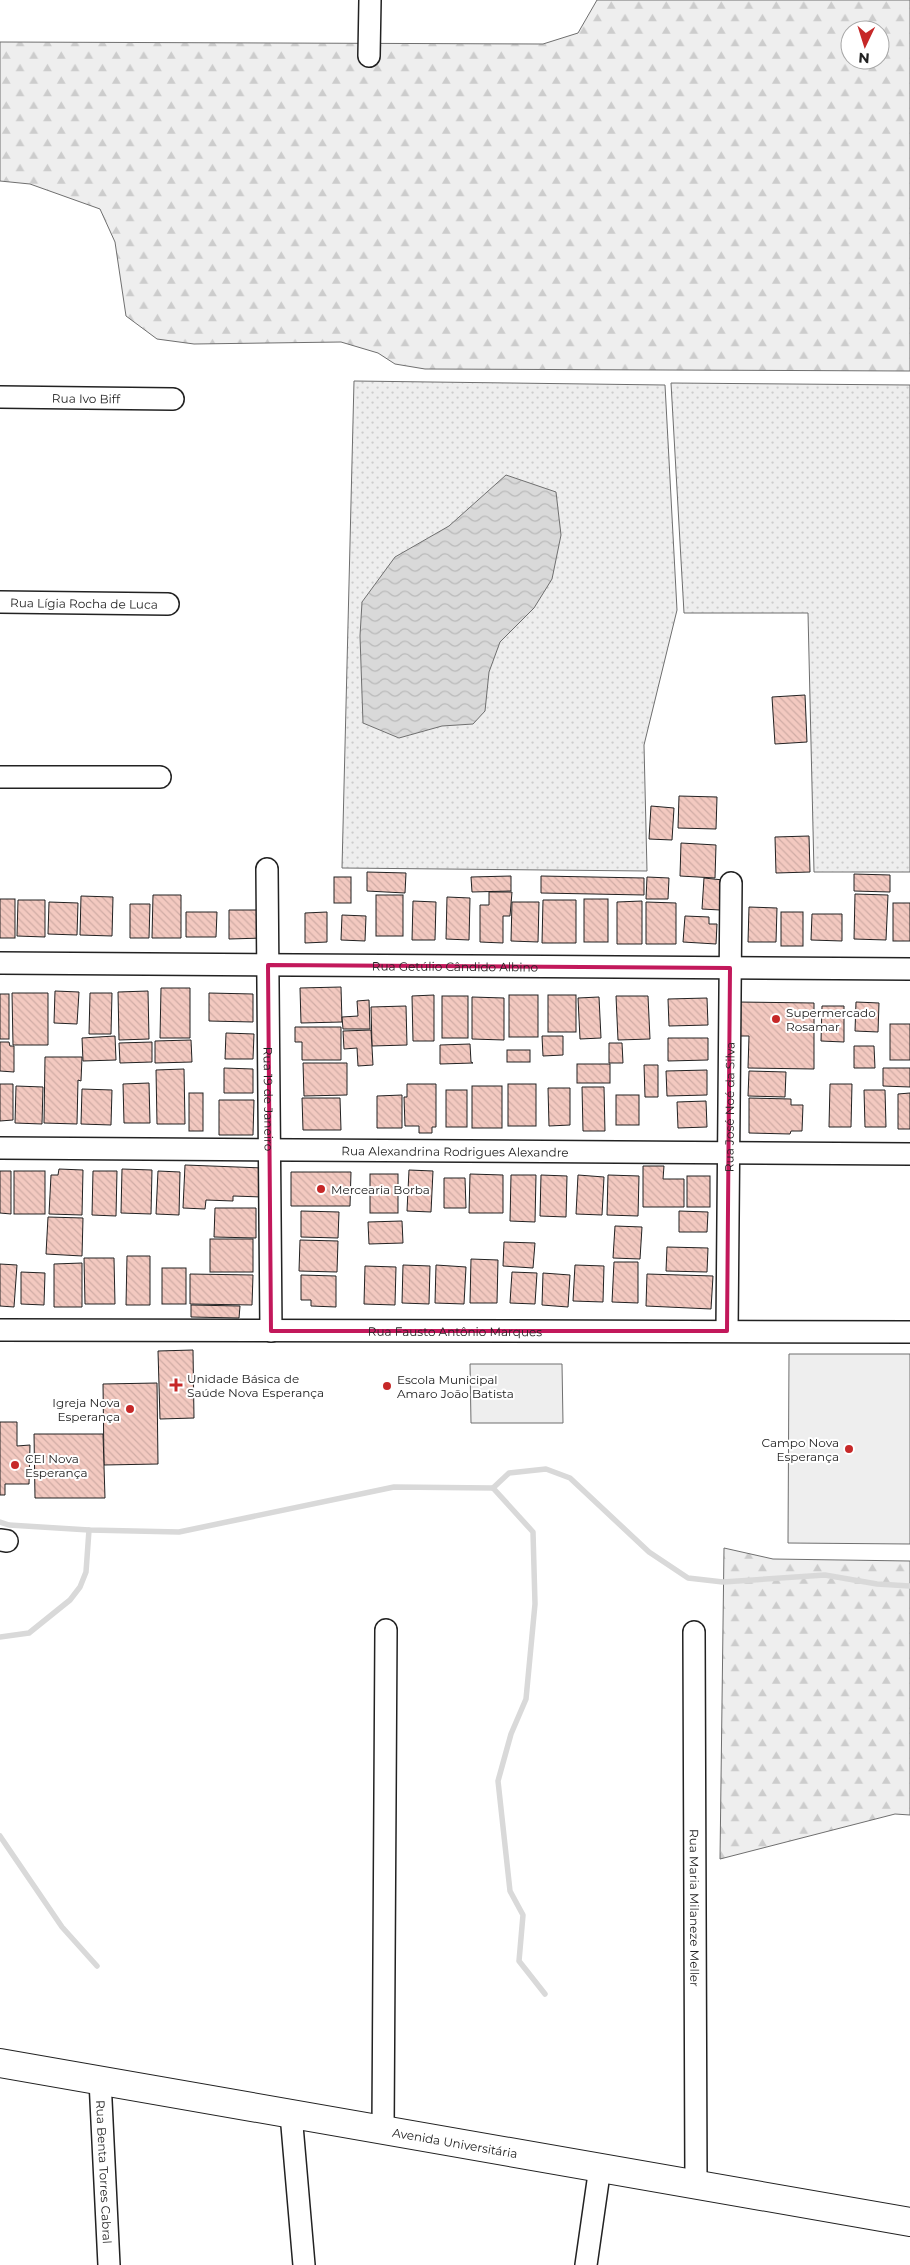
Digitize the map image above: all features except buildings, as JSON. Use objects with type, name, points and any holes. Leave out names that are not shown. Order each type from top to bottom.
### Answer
[{"type":"main road","name":"Avenida Universitária","points":[[0,2063],[910,2222]]},
{"type":"street","points":[[369,56],[370,0]]},
{"type":"street","name":"Rua Ivo Biff","points":[[0,397],[173,398]]},
{"type":"street","name":"Rua Lígia Rocha de Luca","points":[[0,602],[168,604]]},
{"type":"street","points":[[0,777],[160,778]]},
{"type":"street","name":"Rua 19 de Janeiro","points":[[267,868],[271,1331]]},
{"type":"street","name":"Rua José Noé da Silva","points":[[727,1332],[731,883]]},
{"type":"street","name":"Rua Getúlio Cândido Albino","points":[[0,963],[910,969]]},
{"type":"street","name":"Rua Alexandrina Rodrigues Alexandre","points":[[0,1148],[910,1154]]},
{"type":"street","name":"Rua Fausto Antônio Marques","points":[[0,1330],[910,1332]]},
{"type":"street","points":[[383,2130],[386,1630]]},
{"type":"street","name":"Rua Maria Milaneze Meller","points":[[694,1632],[696,2184]]},
{"type":"street","name":"Rua Benta Torres Cabral","points":[[100,2080],[109,2265]]},
{"type":"street","points":[[292,2114],[304,2265]]},
{"type":"street","points":[[586,2265],[600,2167]]},
{"type":"highlighted area","points":[[268,965],[730,968],[727,1331],[271,1331]]},
{"type":"green space","points":[[597,0],[910,0],[910,371],[425,369],[395,364],[378,353],[341,342],[194,344],[157,339],[126,316],[115,242],[100,209],[30,184],[0,181],[0,42],[543,44],[578,33]]},
{"type":"green space","points":[[354,381],[665,385],[677,610],[644,745],[647,871],[342,868]]},
{"type":"green space","points":[[671,383],[910,385],[910,872],[814,872],[808,613],[684,613]]},
{"type":"green space","name":"Campo Nova Esperança","points":[[789,1354],[910,1354],[910,1544],[788,1543]]},
{"type":"green space","points":[[470,1364],[562,1364],[563,1423],[471,1423]]},
{"type":"green space","points":[[724,1548],[773,1559],[910,1561],[910,1815],[895,1814],[720,1859]]},
{"type":"water","points":[[506,475],[556,492],[561,535],[552,579],[534,608],[500,642],[489,672],[485,711],[473,724],[442,726],[399,738],[363,723],[360,636],[362,602],[395,557],[449,526]]},
{"type":"waterway","points":[[493,1488],[509,1473],[546,1469],[570,1478],[649,1552],[688,1578],[723,1582],[825,1575],[877,1584],[910,1586]]},
{"type":"waterway","points":[[0,1522],[9,1525],[89,1530],[179,1532],[394,1487],[493,1488],[533,1532],[535,1604],[526,1699],[511,1734],[498,1781],[510,1891],[523,1915],[519,1961],[545,1994]]},
{"type":"waterway","points":[[0,1637],[29,1633],[70,1600],[80,1587],[86,1572],[89,1530]]},
{"type":"waterway","points":[[0,1836],[62,1927],[97,1966]]},
{"type":"place","name":"Supermercado Rosamar","points":[[776,1019]]},
{"type":"place","name":"Mercearia Borba","points":[[321,1189]]},
{"type":"place","name":"Unidade Básica de Saúde Nova Esperança","points":[[176,1385]]},
{"type":"place","name":"Escola Municipal Amaro João Batista","points":[[387,1386]]},
{"type":"place","name":"Igreja Nova Esperança","points":[[130,1409]]},
{"type":"place","name":"Campo Nova Esperança","points":[[849,1449]]},
{"type":"place","name":"CEI Nova Esperança","points":[[15,1465]]}]
